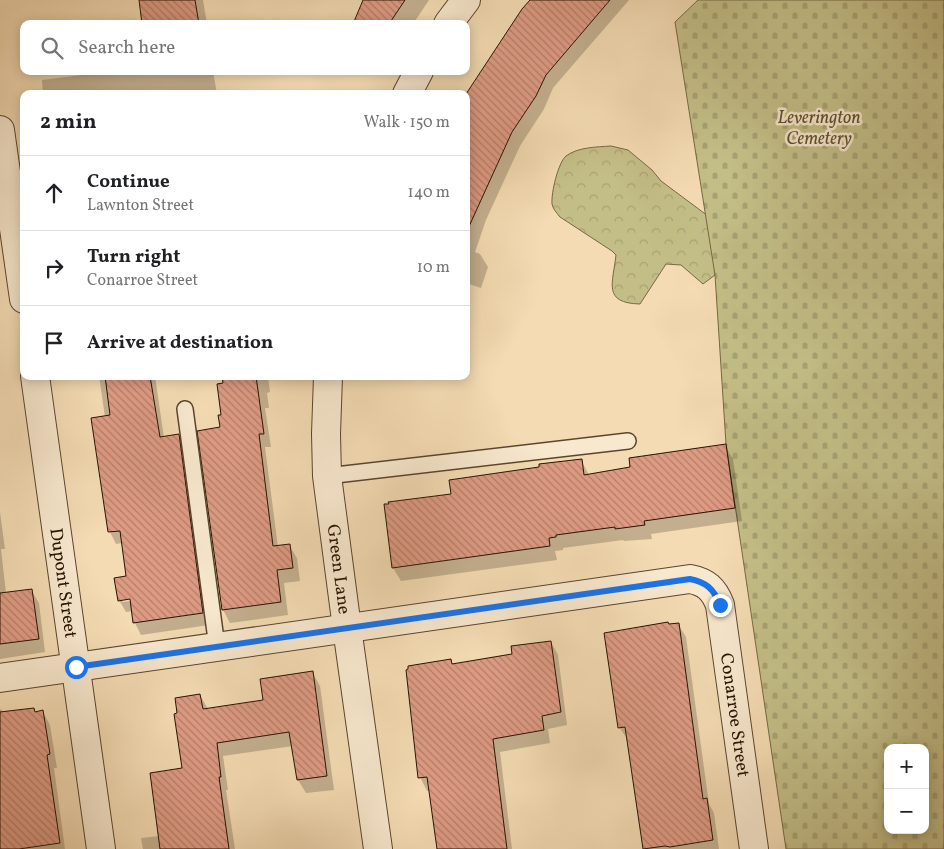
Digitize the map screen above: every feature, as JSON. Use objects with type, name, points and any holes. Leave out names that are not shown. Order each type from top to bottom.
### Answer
[{"type":"street","points":[[451,20],[466,0]]},
{"type":"street","points":[[409,90],[417,75]]},
{"type":"street","points":[[0,130],[20,271]]},
{"type":"street","name":"Dupont Street","points":[[36,380],[102,849]]},
{"type":"street","name":"Green Lane","points":[[328,380],[327,476],[378,849]]},
{"type":"street","name":"Conarroe Street","points":[[347,628],[690,579],[708,585],[716,593],[720,605],[754,849]]},
{"type":"street","points":[[0,678],[347,628]]},
{"type":"lane","points":[[185,409],[217,647]]},
{"type":"lane","points":[[327,476],[628,441]]},
{"type":"green space","name":"Leverington Cemetery","points":[[698,0],[944,0],[944,849],[786,849],[726,444],[715,275],[675,22]]},
{"type":"green space","points":[[611,146],[628,150],[652,170],[661,181],[717,225],[715,275],[703,284],[681,265],[666,264],[640,304],[620,300],[615,295],[612,283],[616,255],[560,217],[553,207],[554,186],[560,165],[566,156],[582,149]]},
{"type":"building","points":[[139,0],[195,0],[198,20],[142,20]]},
{"type":"building","points":[[363,0],[405,0],[392,20],[355,20]]},
{"type":"building","points":[[530,0],[610,0],[546,75],[536,96],[512,132],[470,224],[469,90],[522,9]]},
{"type":"building","points":[[106,380],[151,380],[160,437],[179,434],[203,613],[133,623],[130,599],[118,601],[114,578],[126,576],[120,531],[108,532],[91,418],[110,415]]},
{"type":"building","points":[[223,380],[257,380],[264,434],[259,434],[273,546],[290,544],[293,568],[277,570],[281,602],[222,610],[197,431],[220,427],[218,415],[221,415],[217,384],[223,383]]},
{"type":"building","points":[[726,444],[735,508],[644,521],[645,525],[556,535],[556,537],[549,538],[550,546],[392,568],[384,504],[389,504],[388,502],[451,494],[449,480],[539,467],[539,464],[582,459],[584,475],[630,467],[629,458]]},
{"type":"building","points":[[32,589],[39,639],[0,644],[0,593]]},
{"type":"building","points":[[668,622],[669,624],[679,623],[703,799],[707,798],[713,840],[643,849],[625,727],[618,728],[604,633]]},
{"type":"building","points":[[551,641],[561,712],[542,716],[544,730],[493,739],[507,849],[437,849],[427,777],[418,778],[406,670],[408,666],[451,659],[452,664],[512,654],[511,646]]},
{"type":"building","points":[[313,671],[327,776],[297,780],[289,732],[217,743],[221,777],[219,777],[229,849],[160,849],[150,773],[182,768],[174,714],[177,713],[175,698],[200,694],[203,709],[263,700],[260,679]]},
{"type":"building","points":[[34,708],[35,712],[43,710],[50,754],[47,755],[60,843],[19,849],[0,849],[0,712]]},
{"type":"route","points":[[76,667],[690,579],[708,585],[716,593],[720,605]]}]
